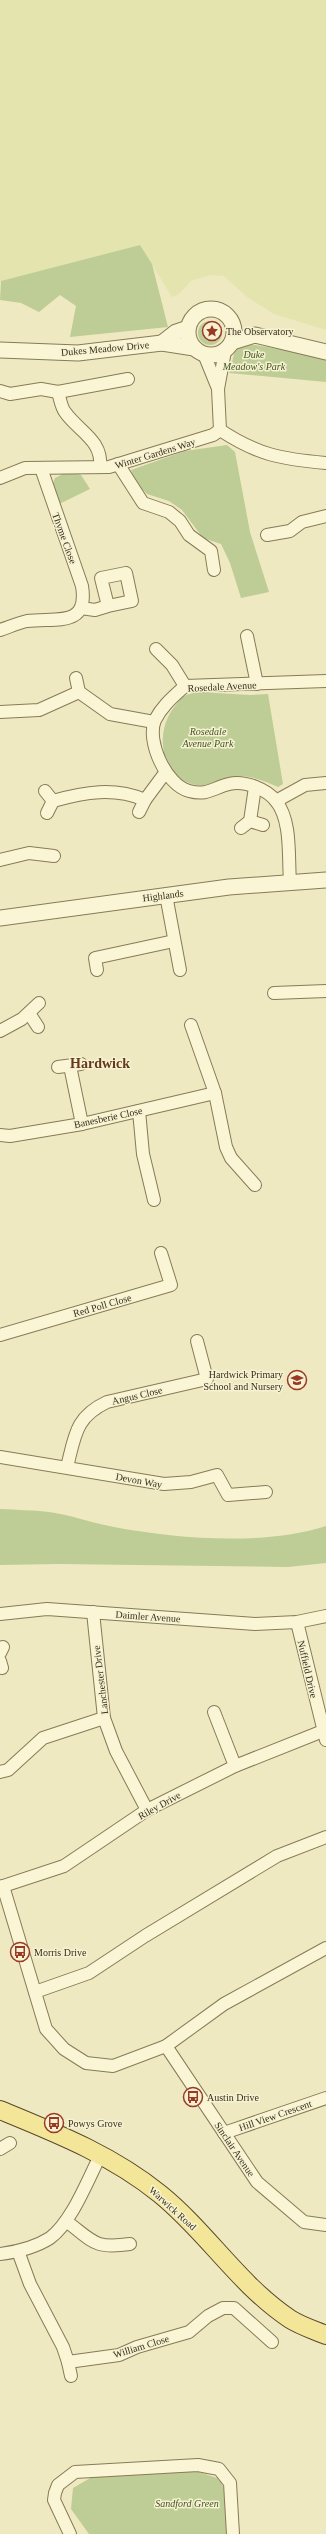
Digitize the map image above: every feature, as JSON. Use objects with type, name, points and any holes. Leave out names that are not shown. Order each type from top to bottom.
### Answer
[{"type":"main road","name":"Warwick Road","points":[[0,2110],[59,2134],[102,2154],[160,2194],[259,2295],[291,2320],[326,2335]]},
{"type":"street","points":[[218,389],[199,351],[188,336],[188,328],[195,316],[208,309],[222,312],[232,322],[249,330],[255,335],[326,352]]},
{"type":"street","points":[[232,322],[234,328],[218,389],[220,430],[250,449],[266,455],[326,463]]},
{"type":"street","name":"Dukes Meadow Drive","points":[[162,343],[176,332],[188,328]]},
{"type":"street","points":[[199,351],[218,354],[229,346],[255,335]]},
{"type":"street","name":"Dukes Meadow Drive","points":[[0,350],[78,353],[162,343],[199,351]]},
{"type":"street","points":[[0,391],[10,394],[41,389],[58,392],[128,379]]},
{"type":"street","points":[[58,392],[64,411],[96,444],[101,457],[100,467]]},
{"type":"street","name":"Winter Gardens Way","points":[[0,478],[25,468],[100,467],[118,464],[213,435],[220,430]]},
{"type":"street","points":[[118,464],[143,503],[169,512],[180,521],[189,535],[211,551],[214,570]]},
{"type":"street","name":"Thyme Close","points":[[41,468],[82,586],[84,600],[81,608]]},
{"type":"street","points":[[267,535],[290,530],[302,522],[326,516]]},
{"type":"street","points":[[0,630],[26,621],[62,620],[73,616],[81,608],[95,610],[108,606]]},
{"type":"street","points":[[247,636],[257,684]]},
{"type":"street","points":[[156,649],[172,665],[185,686]]},
{"type":"street","points":[[76,678],[79,692],[110,714],[154,722],[154,743],[165,773],[175,784],[187,791],[200,793],[215,791],[229,784],[241,783],[255,787],[276,801],[283,816],[286,831],[290,881]]},
{"type":"street","name":"Rosedale Avenue","points":[[154,722],[163,706],[185,686],[326,681]]},
{"type":"street","points":[[0,712],[39,710],[79,692]]},
{"type":"street","points":[[139,812],[145,800],[165,773]]},
{"type":"street","points":[[276,801],[305,785],[326,783]]},
{"type":"street","points":[[255,787],[246,824],[263,825]]},
{"type":"street","points":[[47,813],[49,796],[101,791],[130,794],[145,800]]},
{"type":"street","points":[[0,860],[30,853],[54,856]]},
{"type":"street","name":"Highlands","points":[[0,918],[166,895],[290,881],[326,880]]},
{"type":"street","points":[[166,895],[180,970]]},
{"type":"street","points":[[97,970],[95,958],[174,941]]},
{"type":"street","points":[[274,992],[326,991]]},
{"type":"street","points":[[0,1031],[9,1028],[29,1013],[38,1003]]},
{"type":"street","points":[[29,1013],[38,1027]]},
{"type":"street","points":[[191,1025],[215,1093],[226,1147],[231,1158],[255,1185]]},
{"type":"street","points":[[70,1066],[82,1124]]},
{"type":"street","name":"Banesberie Close","points":[[0,1135],[10,1136],[82,1124],[215,1093]]},
{"type":"street","points":[[139,1111],[143,1154],[154,1200]]},
{"type":"street","name":"Red Poll Close","points":[[0,1335],[171,1285],[161,1253]]},
{"type":"street","name":"Angus Close","points":[[67,1467],[78,1426],[94,1408],[107,1402],[207,1379],[196,1341]]},
{"type":"street","name":"Devon Way","points":[[0,1457],[168,1485],[191,1482],[217,1475],[228,1495],[266,1492]]},
{"type":"street","name":"Daimler Avenue","points":[[0,1614],[47,1609],[255,1624],[297,1622],[326,1616]]},
{"type":"street","name":"Lanchester Drive","points":[[93,1612],[104,1718],[116,1751],[147,1810]]},
{"type":"street","name":"Nuffield Drive","points":[[297,1622],[325,1736]]},
{"type":"street","points":[[214,1712],[235,1766]]},
{"type":"street","points":[[0,1772],[8,1770],[43,1738],[104,1718]]},
{"type":"street","name":"Riley Drive","points":[[1,1887],[64,1866],[147,1810],[235,1766],[325,1736]]},
{"type":"street","points":[[34,1992],[89,1973],[145,1936],[277,1856],[326,1837]]},
{"type":"street","points":[[1,1887],[46,2029],[64,2049],[86,2063],[113,2066],[166,2046],[224,2004],[326,1948]]},
{"type":"street","name":"Sinclair Avenue","points":[[166,2046],[258,2182],[304,2222],[326,2225]]},
{"type":"street","name":"Hill View Crescent","points":[[224,2133],[326,2098]]},
{"type":"street","points":[[0,2254],[18,2251],[50,2238],[66,2221],[102,2154]]},
{"type":"street","points":[[66,2221],[97,2244],[108,2247],[130,2244]]},
{"type":"street","points":[[18,2251],[30,2284],[63,2347],[71,2376]]},
{"type":"street","name":"William Close","points":[[68,2362],[119,2355],[137,2347],[192,2336],[208,2316],[223,2308],[234,2308],[272,2342]]},
{"type":"street","points":[[70,2534],[54,2500],[58,2484],[75,2472],[198,2465],[218,2469],[230,2483],[233,2534]]},
{"type":"green space","points":[[0,0],[326,0],[326,330],[274,314],[247,297],[224,276],[210,275],[191,281],[178,295],[172,297],[140,245],[0,282]]},
{"type":"green space","points":[[140,245],[152,264],[168,327],[70,337],[76,306],[60,295],[39,312],[21,303],[0,300],[1,281]]},
{"type":"green space","points":[[210,321],[219,324],[222,333],[219,342],[210,345],[201,342],[198,333],[201,324]]},
{"type":"green space","name":"Duke Meadow's Park","points":[[243,343],[326,357],[326,382],[229,373],[235,351]]},
{"type":"green space","points":[[227,445],[235,452],[250,532],[269,592],[241,598],[230,563],[221,544],[203,538],[182,510],[169,501],[147,494],[136,483],[131,470],[185,451]]},
{"type":"green space","points":[[69,471],[81,475],[90,489],[55,506],[52,486],[55,478]]},
{"type":"green space","name":"Rosedale Avenue Park","points":[[198,692],[250,695],[268,694],[283,784],[278,787],[255,778],[233,776],[209,784],[196,785],[179,777],[171,769],[163,749],[165,726],[169,715],[181,698]]},
{"type":"green space","points":[[0,1509],[49,1512],[114,1527],[165,1535],[193,1537],[249,1538],[276,1536],[326,1526],[326,1563],[288,1567],[59,1564],[0,1565]]},
{"type":"green space","name":"Sandford Green","points":[[196,2471],[220,2479],[228,2499],[230,2534],[89,2534],[71,2509],[73,2488],[92,2477]]},
{"type":"place","name":"The Observatory","points":[[212,331]]},
{"type":"place","name":"Hardwick Primary School and Nursery","points":[[297,1380]]},
{"type":"place","name":"Morris Drive","points":[[20,1952]]},
{"type":"place","name":"Austin Drive","points":[[193,2097]]},
{"type":"place","name":"Powys Grove","points":[[54,2123]]},
{"type":"district","name":"Hardwick","points":[[100,1063]]}]
